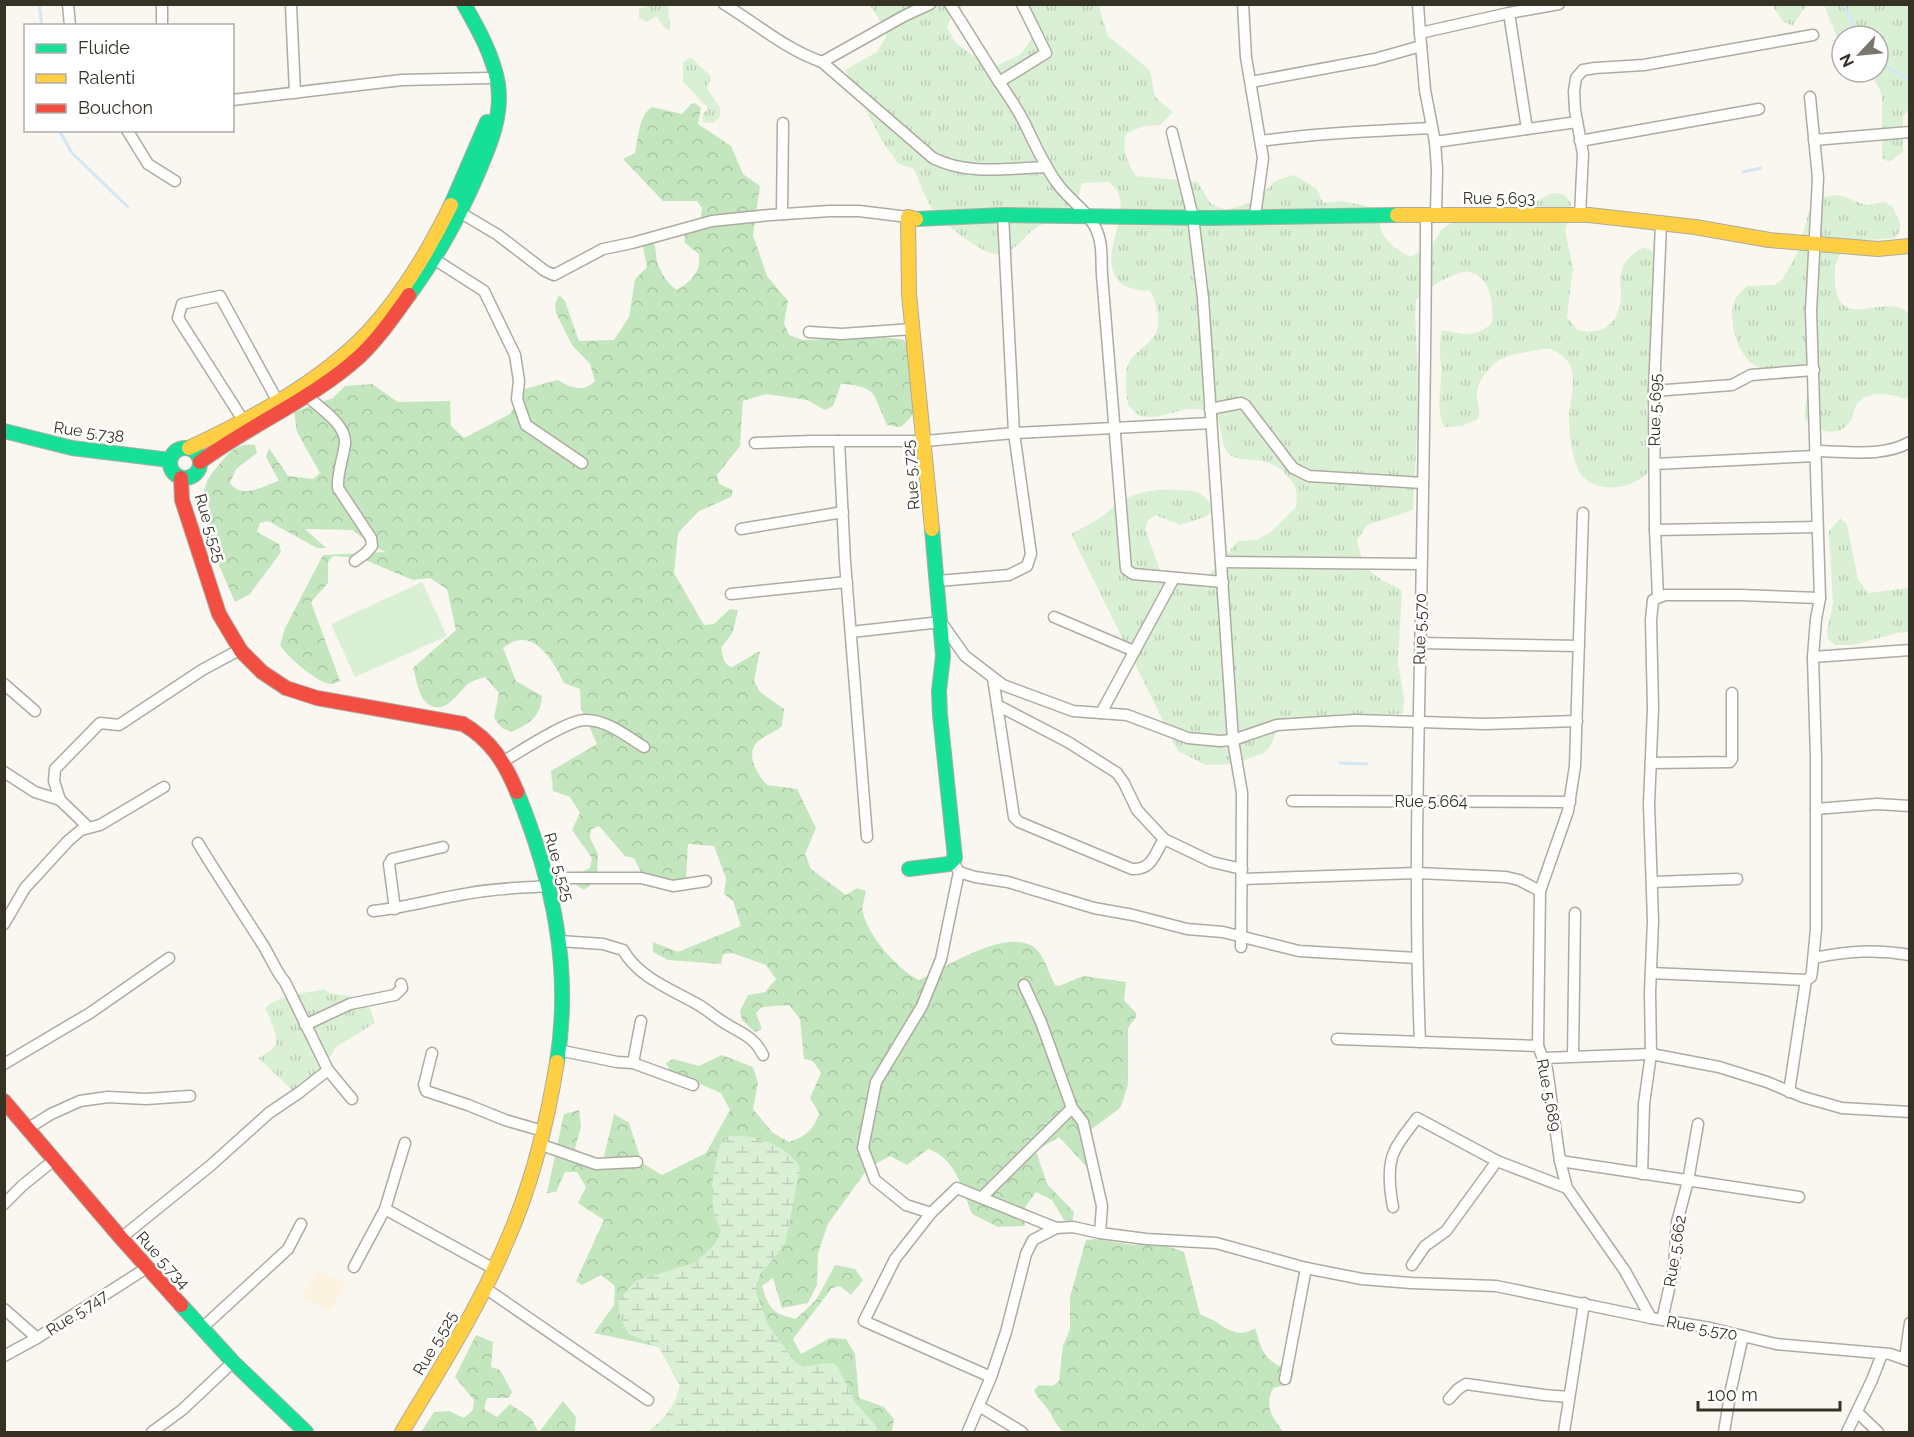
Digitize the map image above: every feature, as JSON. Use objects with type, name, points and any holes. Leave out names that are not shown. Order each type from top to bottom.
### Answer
[{"type":"street","points":[[68,4],[70,24]]},
{"type":"street","points":[[162,4],[162,24]]},
{"type":"street","points":[[189,448],[197,453],[200,462],[198,471],[190,477],[181,478],[173,473],[170,460],[174,451],[189,448],[220,434],[311,379],[350,350],[386,310],[414,270],[453,203],[482,137],[489,108],[489,78],[477,45],[453,4]]},
{"type":"street","points":[[200,462],[225,442],[307,396],[355,361],[401,307],[434,259],[461,213],[490,144],[499,96],[497,78],[488,49],[464,4]]},
{"type":"street","points":[[724,4],[780,42],[822,62],[933,158],[945,164],[969,169],[1047,167]]},
{"type":"street","points":[[822,62],[930,4]]},
{"type":"street","points":[[950,4],[1024,121],[1047,167],[1068,196],[1096,227],[1100,241],[1124,565],[1133,574],[1222,582]]},
{"type":"street","points":[[999,82],[1046,53],[1022,4]]},
{"type":"street","points":[[1243,4],[1246,57],[1263,158],[1255,216]]},
{"type":"street","name":"Rue 5.570","points":[[1418,4],[1425,90],[1436,142],[1437,169],[1431,215],[1417,722],[1416,958],[1420,1042]]},
{"type":"street","points":[[1420,33],[1559,4]]},
{"type":"street","points":[[291,6],[295,93]]},
{"type":"street","points":[[1509,13],[1527,129]]},
{"type":"street","points":[[1580,215],[1582,154],[1574,91],[1576,78],[1583,70],[1644,65],[1813,35]]},
{"type":"street","points":[[1251,82],[1375,59],[1421,46]]},
{"type":"street","points":[[234,100],[402,80],[489,78]]},
{"type":"street","points":[[1651,973],[1806,980],[1811,977],[1816,928],[1813,657],[1820,598],[1811,311],[1818,178],[1810,97]]},
{"type":"street","points":[[1580,141],[1759,110]]},
{"type":"street","points":[[1436,142],[1577,122]]},
{"type":"street","points":[[782,214],[783,123]]},
{"type":"street","points":[[1261,141],[1344,132],[1432,128]]},
{"type":"street","points":[[128,132],[148,164],[175,181]]},
{"type":"street","points":[[1172,132],[1193,217],[1203,298],[1233,740],[1242,793],[1241,942]]},
{"type":"street","points":[[1814,140],[1910,132]]},
{"type":"street","points":[[461,213],[498,235],[545,271],[554,275],[603,249],[712,221],[782,214],[860,211],[918,219],[1003,215],[1087,215]]},
{"type":"street","points":[[938,581],[1010,575],[1027,566],[1031,554],[1014,433],[1003,215]]},
{"type":"street","name":"Rue 5.693","points":[[1087,215],[1139,217],[1580,215],[1661,223],[1769,240],[1878,249],[1910,246]]},
{"type":"street","name":"Rue 5.725","points":[[908,217],[909,294],[938,581],[943,656],[939,691],[940,707],[956,867]]},
{"type":"street","name":"Rue 5.695","points":[[1642,1174],[1644,1104],[1651,1054],[1653,882],[1649,804],[1653,708],[1651,620],[1653,600],[1658,597],[1654,391],[1661,223]]},
{"type":"street","points":[[434,259],[484,291],[515,355],[519,381],[517,399],[525,425],[582,463]]},
{"type":"street","points":[[243,420],[178,318],[182,304],[220,296],[277,400]]},
{"type":"street","points":[[809,332],[842,334],[912,329]]},
{"type":"street","points":[[1654,391],[1732,385],[1751,375],[1814,370]]},
{"type":"street","points":[[307,396],[339,426],[344,435],[345,443],[337,478],[338,488],[371,538],[372,546],[355,561]]},
{"type":"street","points":[[1210,409],[1241,403],[1245,405],[1293,468],[1309,476],[1423,483]]},
{"type":"street","points":[[755,443],[925,441],[1014,433],[1211,423]]},
{"type":"street","name":"Rue 5.738","points":[[4,431],[72,448],[170,460]]},
{"type":"street","points":[[839,441],[847,582],[867,837]]},
{"type":"street","points":[[1655,464],[1879,452],[1896,449],[1910,442]]},
{"type":"street","name":"Rue 5.525","points":[[181,478],[182,500],[219,614],[241,649],[261,670],[298,693],[469,726],[504,761],[548,882],[560,941],[561,1020],[558,1050],[541,1138],[521,1209],[494,1269],[402,1432]]},
{"type":"street","points":[[741,529],[843,512]]},
{"type":"street","points":[[1538,1046],[1540,891],[1568,811],[1575,766],[1583,513]]},
{"type":"street","points":[[1655,530],[1817,527]]},
{"type":"street","points":[[1221,562],[1422,564]]},
{"type":"street","points":[[1101,713],[1174,578]]},
{"type":"street","points":[[731,594],[847,582]]},
{"type":"street","points":[[1658,597],[1665,595],[1740,595],[1820,598]]},
{"type":"street","points":[[1054,617],[1134,651]]},
{"type":"street","points":[[851,632],[940,622],[965,656],[1003,685],[1073,711],[1127,715],[1188,738],[1233,740],[1277,725],[1355,720],[1485,724],[1577,721]]},
{"type":"street","points":[[1420,643],[1579,646]]},
{"type":"street","points":[[60,800],[54,781],[55,769],[100,723],[119,725],[202,670],[241,649]]},
{"type":"street","points":[[1813,657],[1910,650]]},
{"type":"street","points":[[943,656],[965,656]]},
{"type":"street","points":[[993,678],[1012,812],[1019,822],[1132,869],[1142,870],[1147,866],[1164,839]]},
{"type":"street","points":[[4,684],[36,711]]},
{"type":"street","points":[[1651,763],[1730,762],[1732,759],[1732,693]]},
{"type":"street","points":[[997,705],[1068,742],[1117,773],[1137,810],[1164,839],[1242,874],[1416,873],[1506,877],[1520,880],[1540,891]]},
{"type":"street","points":[[504,761],[566,726],[587,719],[618,731],[644,747]]},
{"type":"street","points":[[4,772],[35,792],[60,800],[88,827]]},
{"type":"street","points":[[4,924],[25,888],[76,833],[88,827],[100,825],[164,787]]},
{"type":"street","name":"Rue 5.664","points":[[1292,801],[1570,802]]},
{"type":"street","points":[[1816,809],[1876,804],[1910,806]]},
{"type":"street","points":[[198,843],[262,943],[276,972],[285,982],[304,1025],[328,1070],[352,1099]]},
{"type":"street","points":[[395,909],[389,864],[392,859],[443,847]]},
{"type":"street","points":[[909,870],[949,864],[975,877],[1008,882],[1094,908],[1187,929],[1223,932],[1241,942],[1299,951],[1416,958]]},
{"type":"street","points":[[956,867],[941,959],[922,1006],[876,1082],[863,1148],[874,1180],[906,1204],[931,1213],[895,1259],[864,1321],[991,1377]]},
{"type":"street","points":[[373,910],[395,909],[467,893],[548,882],[641,878],[673,886],[706,881]]},
{"type":"street","points":[[1653,882],[1737,879]]},
{"type":"street","points":[[1573,1056],[1575,913]]},
{"type":"street","points":[[560,941],[603,944],[624,950],[631,962],[660,985],[698,1004],[751,1038],[763,1054]]},
{"type":"street","points":[[1814,958],[1854,951],[1888,952],[1910,956]]},
{"type":"street","points":[[4,1064],[90,1014],[169,958]]},
{"type":"street","points":[[1789,1092],[1806,980]]},
{"type":"street","points":[[304,1025],[350,1004],[396,994],[402,988],[401,984]]},
{"type":"street","points":[[1024,985],[1041,1022],[1072,1108],[1083,1122],[1102,1206],[1100,1233]]},
{"type":"street","points":[[633,1063],[641,1021]]},
{"type":"street","name":"Rue 5.689","points":[[1337,1039],[1538,1046],[1544,1058],[1550,1082],[1560,1161],[1567,1188],[1657,1319]]},
{"type":"street","points":[[558,1050],[633,1063],[693,1085]]},
{"type":"street","points":[[432,1053],[424,1085],[426,1091],[505,1120],[596,1164],[637,1162]]},
{"type":"street","points":[[1544,1058],[1651,1054],[1719,1067],[1842,1108],[1910,1113]]},
{"type":"street","points":[[121,1238],[210,1166],[268,1113],[328,1070]]},
{"type":"street","points":[[27,1129],[51,1114],[80,1101],[108,1097],[146,1099],[190,1096]]},
{"type":"street","name":"Rue 5.734","points":[[4,1101],[121,1238],[233,1362],[306,1432]]},
{"type":"street","points":[[981,1198],[1072,1108]]},
{"type":"street","points":[[1393,1207],[1391,1162],[1395,1150],[1417,1118],[1497,1161],[1567,1188]]},
{"type":"street","name":"Rue 5.662","points":[[1657,1319],[1674,1267],[1677,1222],[1688,1181],[1698,1125]]},
{"type":"street","points":[[354,1268],[385,1209],[405,1143]]},
{"type":"street","points":[[4,1204],[54,1160]]},
{"type":"street","points":[[1412,1265],[1425,1246],[1446,1231],[1497,1161]]},
{"type":"street","points":[[1560,1161],[1799,1197]]},
{"type":"street","name":"Rue 5.570","points":[[931,1213],[957,1188],[1056,1228],[1073,1227],[1100,1233],[1215,1243],[1306,1268],[1362,1279],[1496,1286],[1776,1344],[1882,1354],[1907,1360]]},
{"type":"street","points":[[385,1209],[494,1269]]},
{"type":"street","points":[[202,1328],[272,1266],[288,1249],[301,1224]]},
{"type":"street","points":[[968,1431],[991,1377],[1006,1332],[1026,1254],[1033,1240],[1056,1228]]},
{"type":"street","name":"Rue 5.747","points":[[4,1356],[37,1338],[148,1267]]},
{"type":"street","points":[[1285,1379],[1306,1268]]},
{"type":"street","points":[[485,1288],[648,1400]]},
{"type":"street","points":[[1564,1432],[1584,1303]]},
{"type":"street","points":[[4,1309],[37,1338]]},
{"type":"street","points":[[1907,1360],[1910,1323]]},
{"type":"street","points":[[1724,1432],[1743,1336]]},
{"type":"street","points":[[1847,1432],[1882,1354]]},
{"type":"street","points":[[152,1432],[182,1410],[233,1362]]},
{"type":"street","points":[[1449,1399],[1466,1384],[1544,1395],[1569,1396]]},
{"type":"street","points":[[979,1406],[1022,1432]]},
{"type":"street","points":[[1857,1412],[1878,1432]]},
{"type":"shaded area","points":[[317,1269],[345,1283],[330,1311],[302,1297]]},
{"type":"green space","points":[[650,5],[668,5],[669,30],[656,16],[647,22],[639,18],[639,9]]},
{"type":"green space","points":[[870,5],[965,5],[951,18],[947,27],[956,43],[985,64],[998,65],[1021,54],[1035,33],[1028,5],[1100,5],[1108,36],[1150,70],[1155,97],[1173,112],[1160,125],[1143,126],[1126,134],[1125,151],[1136,176],[1198,182],[1210,203],[1225,210],[1251,203],[1277,180],[1294,175],[1317,189],[1323,203],[1341,201],[1376,208],[1385,237],[1394,247],[1410,257],[1433,244],[1442,229],[1472,210],[1489,206],[1503,218],[1549,194],[1558,193],[1566,196],[1571,204],[1572,213],[1565,230],[1573,267],[1567,317],[1577,330],[1594,331],[1608,326],[1613,321],[1620,306],[1622,269],[1633,254],[1644,247],[1652,251],[1657,260],[1660,356],[1646,410],[1656,439],[1654,463],[1649,472],[1630,484],[1619,487],[1596,485],[1587,481],[1580,473],[1573,454],[1570,432],[1569,419],[1573,384],[1571,367],[1567,360],[1551,349],[1512,355],[1498,361],[1480,381],[1477,397],[1478,419],[1462,426],[1444,427],[1440,407],[1442,330],[1473,334],[1485,329],[1491,324],[1492,301],[1486,285],[1476,274],[1463,272],[1440,282],[1419,297],[1415,308],[1419,396],[1413,510],[1367,525],[1357,540],[1363,560],[1371,572],[1402,590],[1398,663],[1404,699],[1403,714],[1341,714],[1290,721],[1278,729],[1270,747],[1263,753],[1235,764],[1206,765],[1178,751],[1071,534],[1133,495],[1165,490],[1188,490],[1198,493],[1208,501],[1212,512],[1205,517],[1180,525],[1156,515],[1148,520],[1145,529],[1161,572],[1174,583],[1183,585],[1208,576],[1238,541],[1257,540],[1272,531],[1296,507],[1295,488],[1289,478],[1273,465],[1239,459],[1228,453],[1217,420],[1210,412],[1192,409],[1150,417],[1138,414],[1128,405],[1127,368],[1135,355],[1154,336],[1158,326],[1158,314],[1150,291],[1123,285],[1114,274],[1111,261],[1121,205],[1118,193],[1109,182],[1082,183],[1075,205],[1071,210],[1031,231],[1010,251],[999,254],[983,250],[964,238],[934,211],[914,169],[898,163],[882,141],[845,70],[877,52],[886,37],[885,29]]},
{"type":"green space","points":[[1772,5],[1807,5],[1792,26],[1783,21]]},
{"type":"green space","points":[[1824,5],[1909,5],[1910,108],[1903,117],[1903,152],[1889,162],[1882,158],[1882,97],[1876,84],[1890,84],[1890,24],[1832,24]]},
{"type":"green space","points":[[692,58],[711,77],[707,89],[717,102],[720,111],[720,115],[712,123],[703,122],[702,114],[707,107],[683,82],[683,63]]},
{"type":"green space","points":[[695,103],[701,108],[698,124],[731,146],[743,174],[760,186],[753,235],[767,276],[788,301],[784,323],[789,335],[803,340],[885,337],[904,340],[916,389],[911,417],[900,427],[887,425],[874,395],[867,389],[855,385],[841,384],[833,406],[825,410],[807,400],[766,394],[743,401],[740,446],[717,475],[719,484],[733,490],[731,497],[699,511],[678,533],[674,573],[704,625],[714,624],[730,609],[738,610],[733,632],[721,648],[725,662],[732,667],[760,651],[754,681],[760,692],[784,709],[782,726],[756,744],[752,756],[753,762],[767,785],[797,789],[816,828],[805,854],[811,869],[846,895],[857,888],[866,891],[863,911],[871,932],[885,952],[911,975],[919,980],[977,951],[1009,942],[1023,943],[1038,951],[1055,985],[1059,986],[1083,976],[1126,982],[1124,1000],[1136,1013],[1136,1017],[1128,1028],[1128,1085],[1120,1108],[1092,1129],[1086,1166],[1059,1137],[1036,1151],[1047,1184],[1074,1212],[1072,1223],[1064,1220],[1052,1200],[1036,1192],[1024,1209],[1025,1226],[998,1227],[972,1214],[952,1167],[938,1153],[928,1149],[907,1165],[890,1156],[868,1168],[828,1224],[818,1253],[817,1285],[808,1303],[782,1308],[773,1278],[762,1286],[773,1309],[782,1315],[796,1319],[816,1300],[835,1265],[855,1269],[863,1280],[851,1295],[840,1286],[832,1288],[793,1339],[801,1354],[830,1338],[846,1339],[855,1354],[859,1398],[884,1407],[894,1419],[892,1432],[648,1432],[668,1412],[680,1386],[659,1347],[594,1333],[614,1305],[615,1286],[601,1275],[582,1285],[576,1281],[604,1220],[578,1203],[586,1187],[577,1172],[565,1172],[556,1192],[547,1193],[564,1114],[579,1110],[581,1127],[575,1148],[588,1165],[603,1161],[614,1114],[629,1123],[642,1163],[662,1175],[706,1153],[730,1110],[721,1093],[670,1071],[666,1063],[673,1059],[699,1066],[722,1055],[753,1067],[758,1083],[753,1109],[773,1133],[789,1142],[808,1132],[817,1119],[819,1113],[810,1098],[821,1073],[813,1061],[804,1059],[800,1019],[789,1005],[762,1007],[756,1013],[762,1029],[755,1032],[742,1020],[740,1011],[748,995],[765,992],[776,979],[766,965],[732,953],[723,954],[721,964],[668,960],[653,952],[653,942],[678,952],[741,926],[733,901],[724,894],[726,878],[714,846],[688,844],[686,878],[669,882],[642,874],[634,858],[625,856],[599,826],[591,829],[590,838],[598,854],[597,879],[584,890],[576,885],[575,876],[590,868],[592,858],[572,830],[580,813],[570,797],[553,791],[551,771],[597,744],[581,708],[580,689],[564,683],[548,655],[532,642],[523,640],[513,642],[503,648],[516,681],[542,696],[537,714],[518,729],[511,732],[502,728],[494,718],[499,693],[485,677],[469,684],[443,707],[431,706],[420,693],[413,668],[456,630],[447,589],[430,578],[413,580],[360,558],[333,556],[328,562],[328,583],[311,602],[340,681],[331,684],[324,682],[303,668],[280,645],[285,628],[323,555],[386,552],[372,546],[353,530],[305,529],[326,548],[317,548],[268,521],[260,523],[257,532],[279,544],[281,552],[250,594],[235,602],[210,543],[203,511],[203,496],[210,476],[226,456],[242,446],[255,445],[257,453],[236,469],[230,483],[240,491],[253,490],[279,481],[266,457],[269,448],[288,476],[313,479],[320,473],[297,432],[294,412],[333,398],[345,386],[372,384],[398,402],[450,401],[451,426],[464,438],[510,414],[524,389],[558,380],[572,387],[581,388],[595,381],[590,364],[572,345],[556,313],[555,304],[559,295],[565,301],[579,341],[614,340],[629,317],[635,279],[647,267],[642,241],[651,239],[660,270],[677,290],[694,276],[697,271],[699,254],[685,243],[684,233],[700,225],[702,208],[697,201],[663,201],[623,159],[635,153],[642,121],[652,107],[682,114],[691,104]]},
{"type":"green space","points":[[1840,195],[1865,205],[1884,202],[1892,206],[1900,222],[1900,231],[1895,238],[1862,241],[1850,245],[1841,253],[1835,270],[1836,291],[1842,304],[1851,309],[1886,306],[1899,308],[1909,314],[1909,395],[1906,399],[1887,394],[1868,396],[1857,404],[1851,420],[1845,427],[1834,432],[1821,430],[1805,419],[1811,371],[1770,370],[1751,363],[1736,338],[1732,317],[1735,300],[1747,286],[1774,285],[1782,280],[1798,252],[1810,208],[1822,197]]},
{"type":"green space","points":[[1840,519],[1847,524],[1858,579],[1868,593],[1909,588],[1909,632],[1853,645],[1835,645],[1828,639],[1827,630],[1833,604],[1829,531]]},
{"type":"green space","points":[[422,582],[447,636],[355,677],[331,624]]},
{"type":"green space","points":[[324,989],[329,993],[351,996],[370,1008],[375,1023],[336,1047],[321,1071],[292,1090],[258,1058],[270,1051],[276,1044],[276,1035],[265,1008],[285,997]]},
{"type":"green space","points":[[730,1136],[750,1137],[770,1143],[788,1153],[800,1168],[785,1245],[760,1274],[756,1292],[768,1325],[796,1363],[804,1367],[832,1362],[838,1367],[855,1402],[881,1432],[648,1432],[668,1411],[676,1399],[680,1385],[659,1347],[629,1334],[621,1317],[619,1299],[636,1281],[697,1262],[715,1244],[721,1231],[713,1211],[712,1184],[718,1150],[723,1141]]},
{"type":"green space","points":[[1095,1239],[1133,1245],[1159,1243],[1184,1252],[1200,1314],[1236,1332],[1241,1333],[1255,1328],[1262,1350],[1268,1358],[1279,1366],[1286,1362],[1291,1363],[1294,1372],[1290,1384],[1273,1388],[1269,1401],[1270,1411],[1283,1432],[1064,1432],[1061,1430],[1034,1390],[1039,1385],[1053,1386],[1059,1381],[1063,1346],[1070,1329],[1070,1297],[1086,1240]]},
{"type":"green space","points":[[476,1335],[493,1342],[491,1367],[500,1370],[512,1392],[509,1398],[487,1398],[484,1409],[497,1417],[510,1404],[532,1419],[538,1432],[421,1432],[434,1412],[449,1411],[464,1418],[473,1410],[474,1400],[455,1377]]},
{"type":"green space","points":[[563,1401],[576,1417],[575,1432],[539,1432]]},
{"type":"waterway","points":[[39,4],[42,24]]},
{"type":"waterway","points":[[1843,4],[1853,24]]},
{"type":"waterway","points":[[1890,69],[1910,80]]},
{"type":"waterway","points":[[60,132],[72,153],[128,207]]},
{"type":"waterway","points":[[1743,172],[1761,168]]},
{"type":"waterway","points":[[1340,763],[1367,764]]},
{"type":"traffic: fast","points":[[409,295],[453,226],[485,157],[496,121],[499,97],[496,73],[484,42],[464,4]]},
{"type":"traffic: fast","points":[[451,205],[487,122]]},
{"type":"traffic: fast","points":[[916,219],[1003,215],[1210,218],[1397,215]]},
{"type":"traffic: fast","points":[[4,431],[72,448],[170,460]]},
{"type":"traffic: fast","points":[[185,448],[196,452],[200,463],[196,474],[185,478],[174,474],[170,463],[174,452],[185,448]]},
{"type":"traffic: fast","points":[[909,869],[949,864],[955,858],[940,715],[939,691],[943,656],[932,529]]},
{"type":"traffic: fast","points":[[517,792],[541,858],[556,925],[562,992],[557,1062]]},
{"type":"traffic: fast","points":[[181,1305],[233,1362],[306,1432]]},
{"type":"traffic: slow","points":[[189,448],[261,412],[307,383],[350,350],[369,331],[404,287],[451,205]]},
{"type":"traffic: slow","points":[[1397,215],[1589,215],[1695,227],[1769,240],[1878,249],[1910,246]]},
{"type":"traffic: slow","points":[[916,219],[908,217],[909,294],[932,529]]},
{"type":"traffic: slow","points":[[402,1432],[471,1315],[495,1268],[515,1221],[538,1154],[557,1062]]},
{"type":"traffic: jam","points":[[200,462],[342,371],[374,342],[409,295]]},
{"type":"traffic: jam","points":[[181,478],[182,500],[219,614],[241,651],[262,672],[286,688],[317,698],[463,724],[482,737],[496,753],[517,792]]},
{"type":"traffic: jam","points":[[4,1101],[181,1305]]}]
